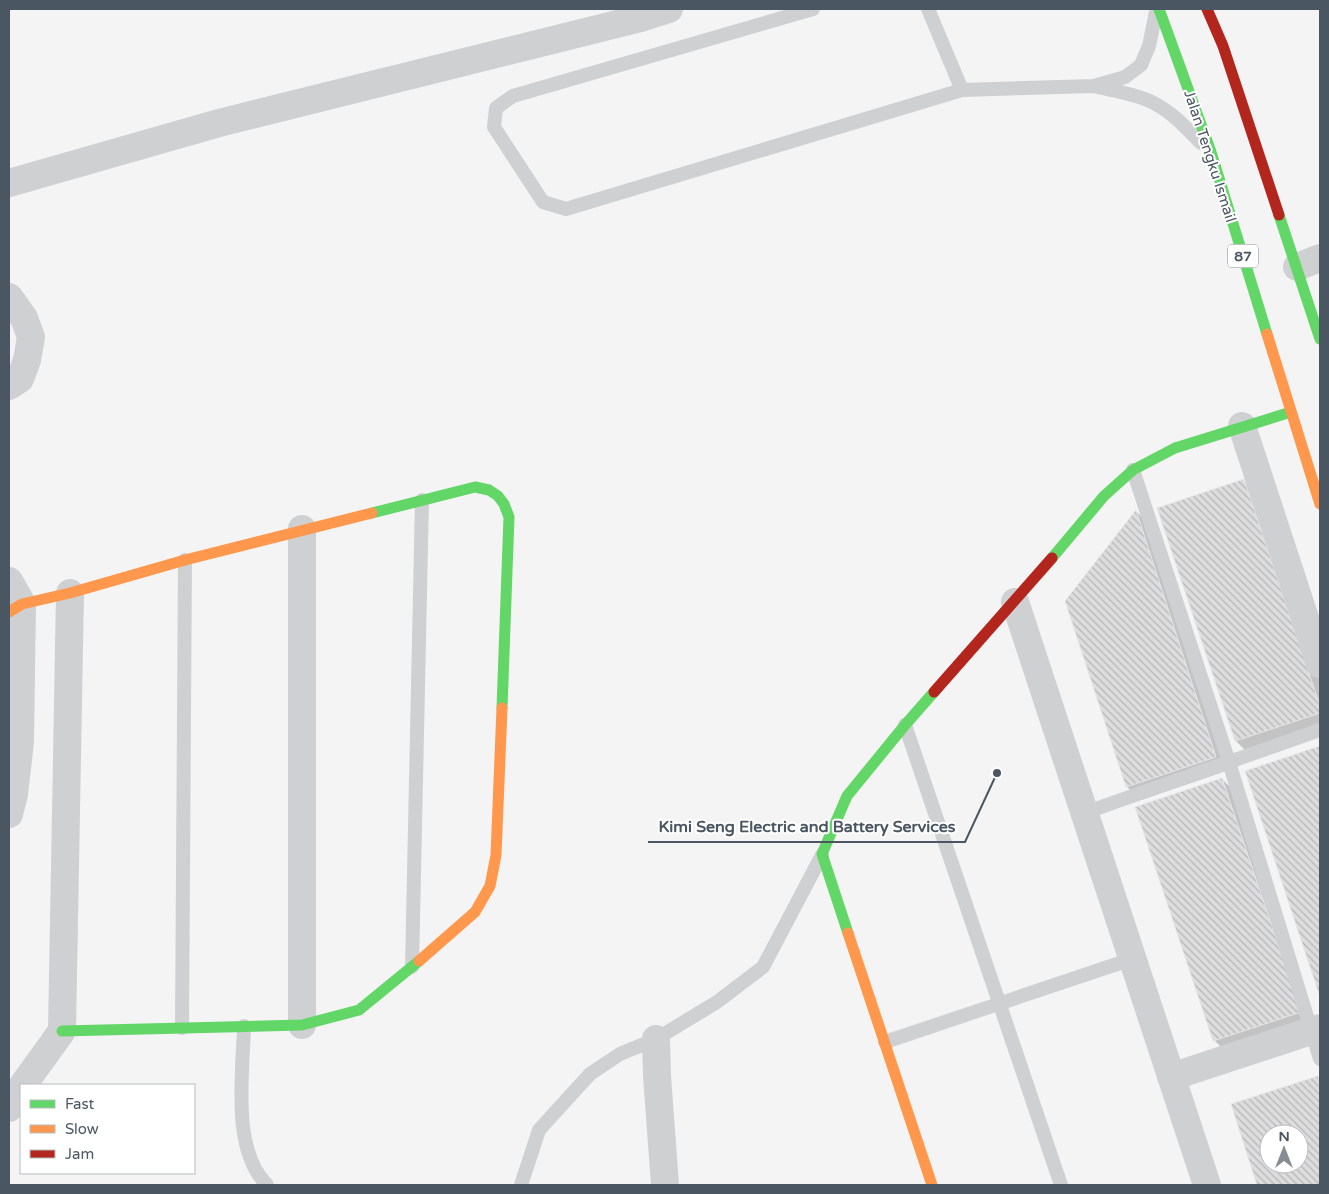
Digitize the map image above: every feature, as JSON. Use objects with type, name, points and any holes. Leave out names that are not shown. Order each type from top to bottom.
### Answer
[{"type":"street","points":[[9,183],[219,123],[641,18],[669,9]]},
{"type":"street","name":"Jalan Tengku Ismail","points":[[1158,9],[1211,152],[1320,504]]},
{"type":"street","points":[[1207,9],[1308,263],[1320,339]]},
{"type":"street","points":[[9,297],[24,318],[31,337],[27,360],[20,379],[9,386]]},
{"type":"street","points":[[932,1185],[822,854],[847,796],[905,725],[1015,602],[1104,496],[1133,470],[1175,448],[1291,412]]},
{"type":"street","points":[[1242,426],[1320,664]]},
{"type":"street","points":[[16,608],[185,560],[475,488],[490,490],[504,501],[509,517],[496,855],[490,886],[475,912],[360,1010],[302,1025],[62,1031]]},
{"type":"street","points":[[302,530],[302,1025]]},
{"type":"street","points":[[9,581],[16,608],[14,794],[9,814]]},
{"type":"street","points":[[24,1084],[62,1031],[70,593]]},
{"type":"street","points":[[1015,602],[1206,1185]]},
{"type":"street","points":[[1171,1077],[1316,1030]]},
{"type":"street","points":[[656,1039],[665,1185]]},
{"type":"street","points":[[9,1108],[20,1090]]},
{"type":"lane","points":[[813,9],[513,96],[496,108],[494,127],[543,202],[566,209],[962,90],[1094,86],[1125,77],[1141,64],[1149,46],[1158,9]]},
{"type":"lane","points":[[928,9],[962,90]]},
{"type":"lane","points":[[1094,86],[1158,105],[1182,124],[1211,152]]},
{"type":"lane","points":[[1133,470],[1316,1030],[1320,1059]]},
{"type":"lane","points":[[412,967],[422,500]]},
{"type":"lane","points":[[182,1028],[185,560]]},
{"type":"lane","points":[[905,725],[1061,1185]]},
{"type":"lane","points":[[1084,813],[1320,730]]},
{"type":"lane","points":[[521,1185],[539,1130],[590,1074],[620,1054],[656,1039],[717,1002],[762,967],[822,854]]},
{"type":"lane","points":[[885,1042],[1132,959]]},
{"type":"lane","points":[[244,1026],[242,1116],[246,1148],[262,1180],[267,1185]]},
{"type":"building","points":[[1244,479],[1320,706],[1320,713],[1235,741],[1157,508]]},
{"type":"building","points":[[1136,510],[1216,757],[1126,787],[1065,601]]},
{"type":"building","points":[[1320,746],[1320,997],[1245,771]]},
{"type":"building","points":[[1222,778],[1301,1012],[1213,1041],[1135,807]]},
{"type":"building","points":[[1318,1076],[1320,1084],[1320,1185],[1257,1185],[1231,1104]]},
{"type":"traffic: fast","points":[[1159,9],[1211,152],[1267,334]]},
{"type":"traffic: fast","points":[[1279,215],[1320,339]]},
{"type":"traffic: fast","points":[[1052,558],[1104,496],[1133,470],[1175,448],[1291,412]]},
{"type":"traffic: fast","points":[[372,513],[475,487],[489,490],[498,496],[504,504],[509,517],[502,708]]},
{"type":"traffic: fast","points":[[848,933],[822,854],[847,796],[934,692]]},
{"type":"traffic: fast","points":[[62,1031],[302,1025],[359,1010],[419,961]]},
{"type":"traffic: slow","points":[[1267,334],[1320,504]]},
{"type":"traffic: slow","points":[[9,612],[22,604],[70,593],[185,560],[372,513]]},
{"type":"traffic: slow","points":[[419,961],[475,912],[490,886],[496,855],[502,708]]},
{"type":"traffic: slow","points":[[848,933],[932,1185]]},
{"type":"traffic: jam","points":[[1207,9],[1223,46],[1279,215]]},
{"type":"traffic: jam","points":[[934,692],[1052,558]]},
{"type":"place","name":"Kimi Seng Electric and Battery Services","points":[[997,773]]}]
